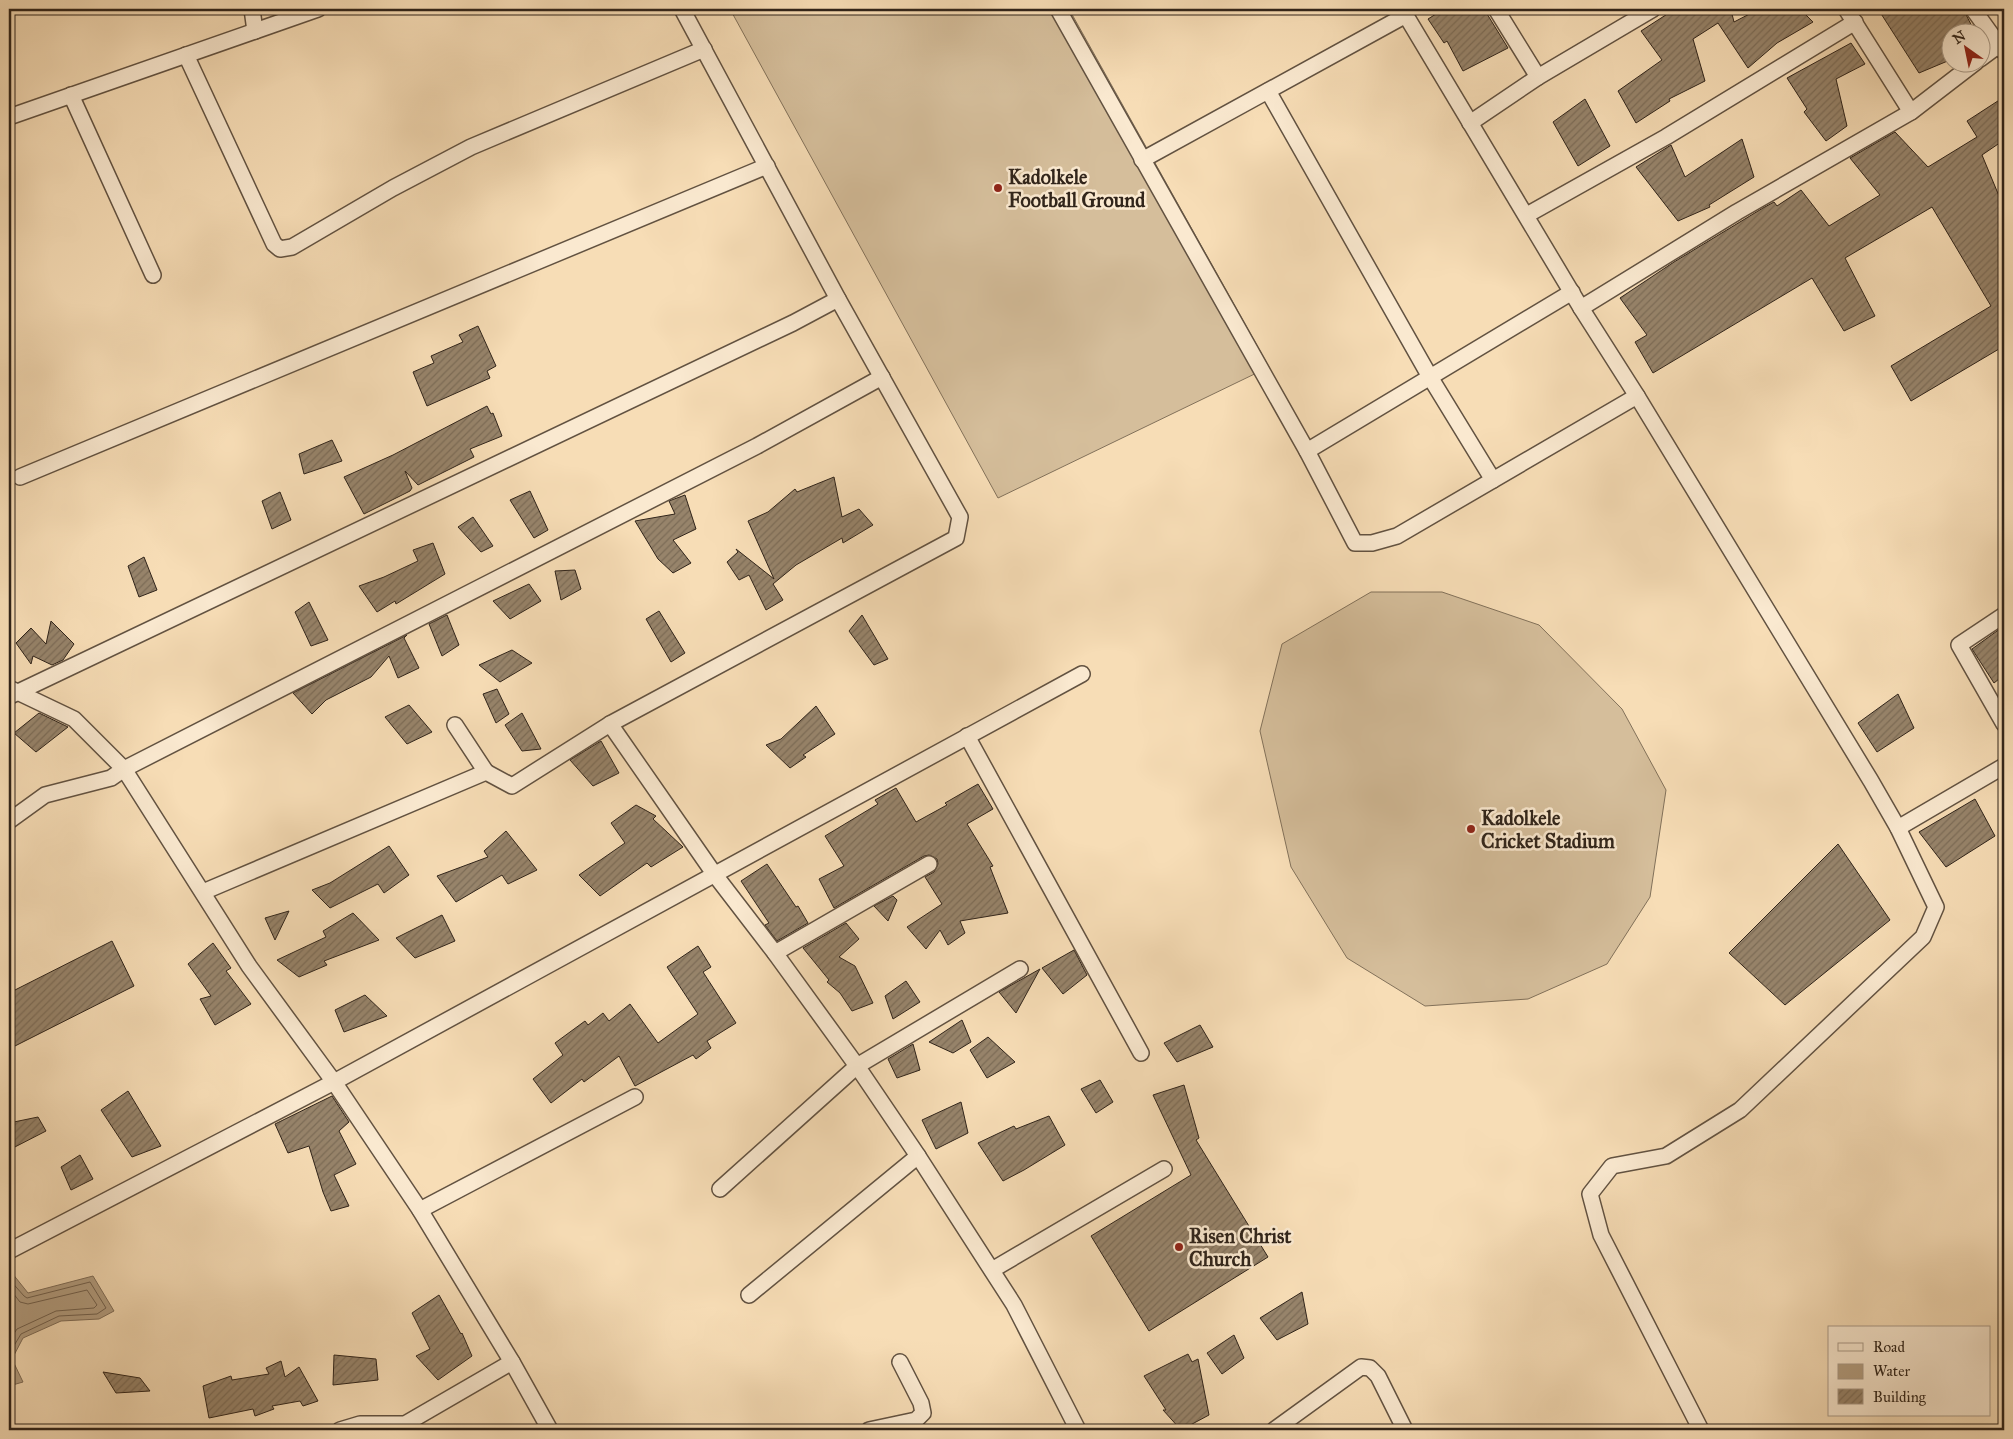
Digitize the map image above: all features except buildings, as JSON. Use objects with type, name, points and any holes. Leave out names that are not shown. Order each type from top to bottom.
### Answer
[{"type":"street","points":[[252,9],[255,31]]},
{"type":"street","points":[[9,116],[318,9]]},
{"type":"street","points":[[455,725],[486,772],[512,786],[610,724],[956,538],[960,517],[838,298],[682,9]]},
{"type":"street","points":[[1058,9],[1307,452],[1355,543],[1372,543],[1397,536],[1637,396]]},
{"type":"street","points":[[1496,9],[1538,77]]},
{"type":"street","points":[[1470,122],[1538,77],[1653,9]]},
{"type":"street","points":[[1846,9],[1911,112]]},
{"type":"street","points":[[1973,9],[2002,48],[1990,54]]},
{"type":"street","points":[[1142,160],[1268,92],[1404,12],[1581,308],[1637,396],[1871,780],[1898,828],[1936,907],[1923,937],[1740,1110],[1666,1156],[1612,1166],[1590,1194],[1601,1236],[1700,1430]]},
{"type":"street","points":[[1527,215],[1666,137],[1855,22]]},
{"type":"street","points":[[186,55],[274,244],[280,249],[292,247],[393,188],[471,147],[704,49]]},
{"type":"street","points":[[1581,308],[1738,212],[1911,112],[1963,72]]},
{"type":"street","points":[[1268,92],[1430,377],[1492,480]]},
{"type":"street","points":[[71,95],[153,275]]},
{"type":"street","points":[[20,477],[767,166]]},
{"type":"street","points":[[1307,452],[1572,292]]},
{"type":"street","points":[[12,692],[793,323],[838,298]]},
{"type":"street","points":[[9,821],[45,795],[111,778],[757,446],[882,377]]},
{"type":"street","points":[[2004,615],[1960,645],[2004,724]]},
{"type":"street","points":[[9,1251],[334,1082],[1082,674]]},
{"type":"street","points":[[12,692],[74,719],[124,770],[249,966],[334,1082],[420,1210],[512,1362],[550,1430]]},
{"type":"street","points":[[610,724],[715,875],[775,953],[857,1066],[918,1156],[1014,1305],[1073,1429]]},
{"type":"street","points":[[967,736],[1141,1053]]},
{"type":"street","points":[[1898,828],[2004,766]]},
{"type":"street","points":[[203,892],[486,772]]},
{"type":"street","points":[[775,953],[929,864]]},
{"type":"street","points":[[720,1189],[857,1066],[1020,969]]},
{"type":"street","points":[[420,1210],[635,1097]]},
{"type":"street","points":[[749,1295],[918,1156]]},
{"type":"street","points":[[992,1270],[1164,1169]]},
{"type":"street","points":[[340,1430],[360,1424],[405,1424],[512,1362]]},
{"type":"street","points":[[869,1430],[916,1420],[923,1413],[921,1403],[900,1362]]},
{"type":"street","points":[[1274,1430],[1361,1367],[1370,1368],[1378,1376],[1405,1430]]},
{"type":"shaded area","name":"Kadolkele Football Ground","points":[[730,9],[1069,9],[1269,367],[998,498]]},
{"type":"shaded area","name":"Kadolkele Cricket Stadium","points":[[1371,592],[1442,592],[1539,625],[1622,709],[1666,790],[1650,897],[1607,964],[1528,999],[1425,1006],[1347,958],[1291,867],[1260,731],[1282,644]]},
{"type":"water","points":[[12,1273],[28,1293],[93,1276],[114,1311],[99,1319],[61,1321],[23,1338],[12,1359],[23,1382],[9,1386],[9,1275]]},
{"type":"place","name":"Kadolkele Football Ground","points":[[998,188]]},
{"type":"place","name":"Kadolkele Cricket Stadium","points":[[1471,829]]},
{"type":"place","name":"Risen Christ Church","points":[[1179,1247]]}]
